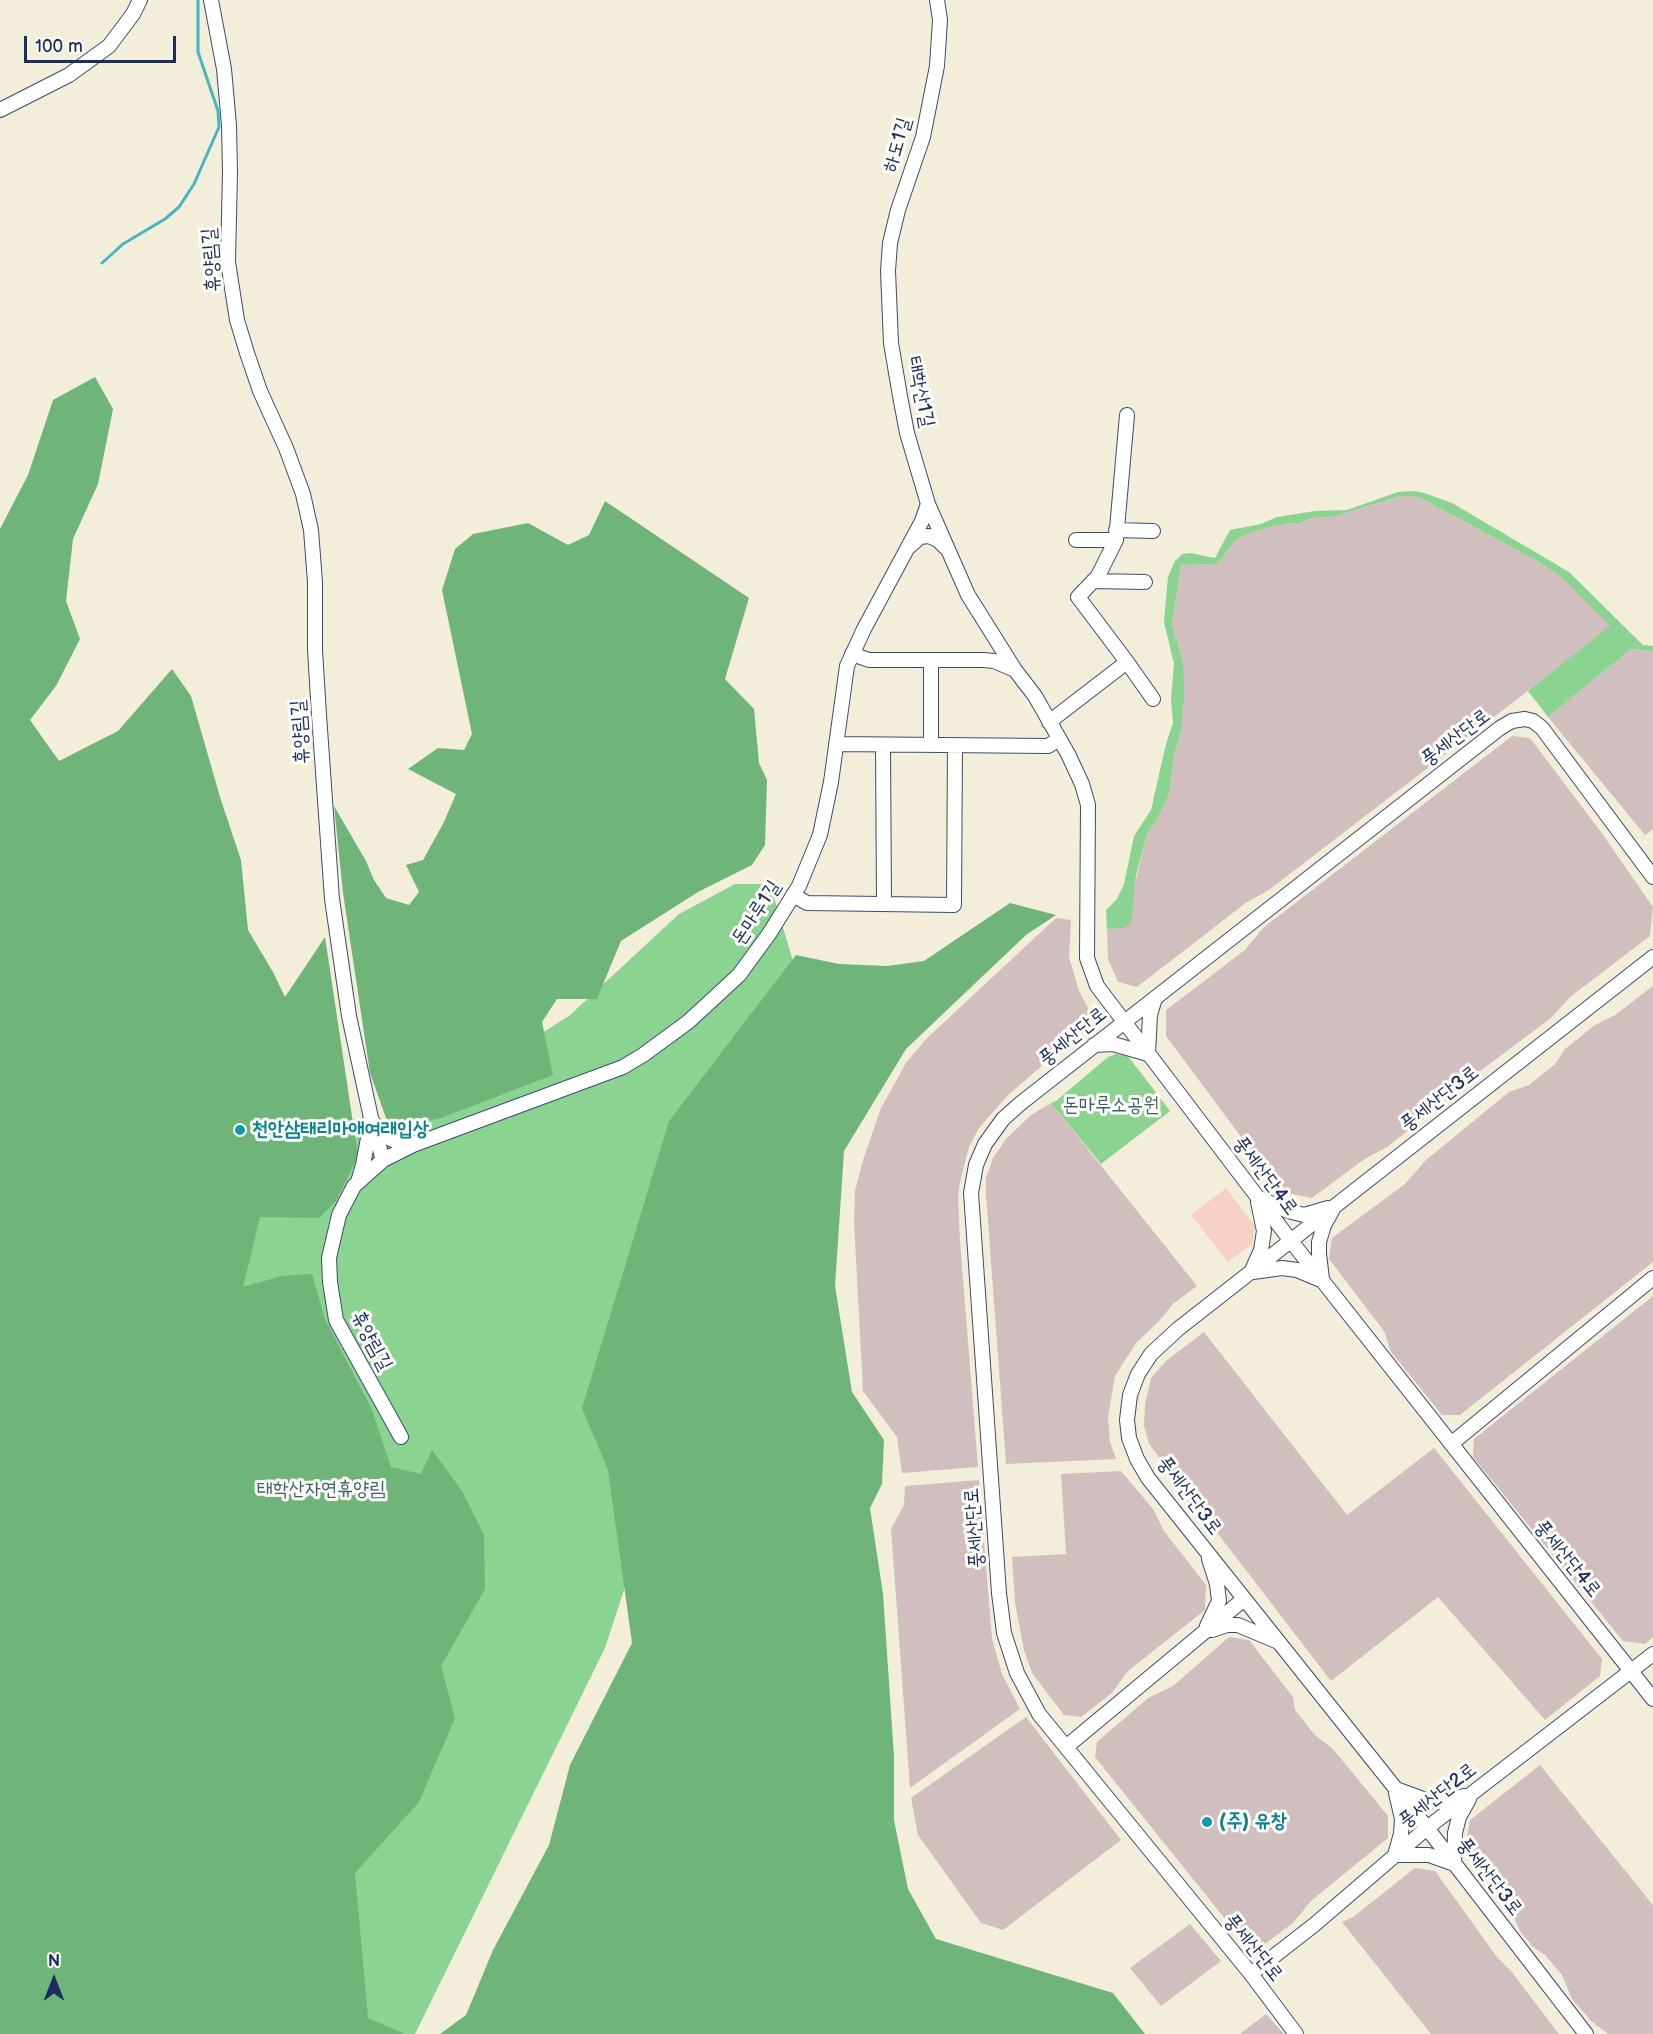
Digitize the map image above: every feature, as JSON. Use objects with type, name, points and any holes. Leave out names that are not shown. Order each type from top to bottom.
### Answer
[{"type":"street","points":[[0,110],[69,75],[108,46],[133,14],[140,0]]},
{"type":"street","name":"휴양림길","points":[[211,0],[224,69],[229,125],[228,262],[237,321],[260,391],[286,448],[303,494],[311,530],[315,582],[315,650],[332,899],[349,1016],[371,1118],[383,1160],[358,1183],[339,1215],[328,1258],[330,1282],[336,1320],[400,1437]]},
{"type":"street","name":"하도1길","points":[[890,300],[888,271],[890,243],[898,210],[923,137],[937,66],[940,20],[937,0]]},
{"type":"street","name":"태학산1길","points":[[890,300],[891,343],[900,396],[907,433],[928,504]]},
{"type":"street","points":[[1127,415],[1116,535],[1098,576],[1078,597],[1153,699]]},
{"type":"street","name":"돈마루1길","points":[[383,1160],[418,1143],[623,1067],[688,1022],[738,975],[769,934],[793,895],[820,836],[831,782],[847,666],[922,521],[928,504]]},
{"type":"street","name":"풍세산단4로","points":[[928,504],[968,595],[1015,670],[1035,696],[1073,764],[1088,805],[1087,957],[1097,986],[1322,1281],[1653,1699]]},
{"type":"street","points":[[1076,540],[1153,531]]},
{"type":"street","points":[[908,548],[920,537],[929,536],[938,540],[947,549]]},
{"type":"street","points":[[1093,581],[1145,582]]},
{"type":"street","points":[[983,660],[988,654],[992,634]]},
{"type":"street","points":[[852,654],[870,660],[994,661],[1015,670]]},
{"type":"street","points":[[932,660],[932,745]]},
{"type":"street","points":[[1049,722],[1127,662]]},
{"type":"street","name":"풍세산단로","points":[[1296,2034],[1251,1974],[1039,1714],[1017,1672],[1004,1633],[999,1593],[971,1193],[976,1165],[985,1143],[1003,1119],[1123,1022],[1500,728],[1512,721],[1525,719],[1533,721],[1542,729],[1653,877]]},
{"type":"street","points":[[836,744],[1048,746],[1059,739]]},
{"type":"street","points":[[883,745],[884,904]]},
{"type":"street","points":[[793,895],[807,903],[954,905],[956,745]]},
{"type":"street","name":"풍세산단3로","points":[[1586,2034],[1148,1478],[1129,1438],[1127,1420],[1130,1395],[1138,1374],[1151,1354],[1178,1329],[1653,957]]},
{"type":"street","points":[[1094,1045],[1113,1044],[1148,1054],[1150,1016],[1155,998]]},
{"type":"street","points":[[358,1183],[368,1138],[367,1101]]},
{"type":"street","points":[[371,1118],[382,1135],[397,1142],[418,1143]]},
{"type":"street","points":[[1257,1197],[1287,1211],[1304,1215],[1334,1207]]},
{"type":"street","points":[[1251,1272],[1261,1250],[1264,1231],[1257,1197]]},
{"type":"street","points":[[1322,1281],[1319,1242],[1324,1225],[1334,1207]]},
{"type":"street","points":[[1251,1272],[1282,1268],[1297,1270],[1322,1281]]},
{"type":"street","points":[[1450,1444],[1653,1278]]},
{"type":"street","points":[[1204,1632],[1214,1615],[1218,1601],[1217,1584],[1206,1551]]},
{"type":"street","points":[[1066,1747],[1244,1599]]},
{"type":"street","points":[[1204,1632],[1227,1625],[1238,1625],[1278,1642]]},
{"type":"street","name":"풍세산단2로","points":[[1251,1974],[1314,1925],[1426,1828],[1653,1654]]},
{"type":"street","points":[[1394,1788],[1426,1800],[1442,1802],[1472,1794]]},
{"type":"street","points":[[1394,1788],[1402,1818],[1401,1834],[1395,1855],[1429,1855],[1454,1864],[1455,1833],[1459,1817],[1472,1794]]},
{"type":"shaded area","points":[[1401,496],[1419,497],[1539,562],[1563,577],[1611,627],[1269,890],[1247,902],[1137,987],[1118,982],[1108,959],[1107,929],[1124,928],[1147,834],[1169,795],[1174,755],[1181,731],[1183,663],[1172,624],[1181,565],[1217,564],[1236,540],[1251,532],[1288,523],[1297,524],[1311,518],[1332,517]]},
{"type":"shaded area","points":[[1631,649],[1653,651],[1653,829],[1645,835],[1548,717]]},
{"type":"shaded area","points":[[1512,736],[1530,738],[1601,832],[1653,907],[1650,936],[1570,997],[1551,1018],[1475,1075],[1461,1081],[1440,1099],[1424,1118],[1387,1147],[1363,1160],[1312,1198],[1282,1192],[1166,1036],[1166,1010],[1245,950],[1263,928]]},
{"type":"shaded area","points":[[1056,918],[1071,920],[1069,957],[1079,991],[1088,1008],[1086,1028],[1007,1096],[979,1128],[969,1147],[958,1196],[978,1467],[902,1473],[897,1437],[863,1391],[854,1222],[855,1191],[863,1160],[881,1108],[906,1063],[926,1039]]},
{"type":"shaded area","points":[[1653,986],[1653,1262],[1460,1415],[1442,1415],[1391,1352],[1384,1331],[1329,1259],[1332,1238],[1405,1184],[1426,1160],[1509,1092],[1529,1085],[1555,1064],[1565,1049],[1595,1025],[1615,1015]]},
{"type":"shaded area","points":[[1051,1103],[1197,1286],[1173,1304],[1136,1343],[1115,1376],[1108,1417],[1110,1442],[1116,1459],[1006,1464],[986,1178],[993,1158],[1006,1139],[1031,1115]]},
{"type":"shaded area","points":[[1226,1188],[1255,1226],[1252,1244],[1228,1262],[1191,1215]]},
{"type":"shaded area","points":[[1653,1296],[1653,1637],[1645,1644],[1623,1641],[1473,1457],[1474,1439]]},
{"type":"shaded area","points":[[1204,1332],[1347,1515],[1434,1448],[1602,1659],[1600,1676],[1545,1720],[1438,1597],[1331,1681],[1149,1444],[1144,1426],[1145,1404],[1151,1378],[1166,1361]]},
{"type":"shaded area","points":[[1121,1471],[1153,1509],[1164,1531],[1206,1585],[1205,1610],[1128,1671],[1112,1693],[1081,1717],[1064,1715],[1032,1673],[1024,1650],[1015,1603],[1012,1557],[1066,1554],[1061,1474]]},
{"type":"shaded area","points":[[979,1480],[992,1639],[1002,1674],[1020,1709],[910,1788],[891,1529],[904,1505],[905,1486]]},
{"type":"shaded area","points":[[1229,1637],[1249,1640],[1293,1697],[1295,1710],[1315,1735],[1333,1749],[1388,1816],[1388,1838],[1311,1901],[1293,1923],[1262,1946],[1246,1945],[1095,1757],[1097,1742],[1148,1698],[1173,1686]]},
{"type":"shaded area","points":[[1026,1717],[1121,1840],[1003,1930],[981,1923],[918,1835],[911,1798]]},
{"type":"shaded area","points":[[1540,1765],[1653,1905],[1653,2034],[1608,2034],[1591,2021],[1572,1999],[1562,1975],[1520,1931],[1508,1904],[1466,1842],[1470,1820]]},
{"type":"shaded area","points":[[1415,1868],[1435,1871],[1497,1957],[1511,1971],[1559,2034],[1431,2034],[1342,1922],[1353,1917]]},
{"type":"shaded area","points":[[1190,1924],[1221,1961],[1161,2006],[1130,1968]]},
{"type":"shaded area","points":[[1266,2014],[1284,2034],[1240,2034]]},
{"type":"green space","points":[[95,377],[113,409],[98,484],[73,539],[66,601],[80,639],[56,686],[30,720],[59,761],[118,731],[172,669],[191,696],[241,860],[248,930],[285,997],[325,937],[358,1156],[336,1201],[319,1218],[260,1217],[243,1287],[282,1276],[312,1274],[325,1319],[372,1410],[391,1467],[421,1474],[432,1450],[462,1491],[484,1535],[485,1589],[441,1666],[455,1718],[419,1802],[355,1873],[368,2018],[405,2034],[0,2034],[0,529],[28,475],[53,400]]},
{"type":"green space","points":[[1413,491],[1452,503],[1569,572],[1643,645],[1653,646],[1653,651],[1631,649],[1548,717],[1528,691],[1610,626],[1562,577],[1539,562],[1419,497],[1401,496],[1332,517],[1311,518],[1297,524],[1288,523],[1251,532],[1236,540],[1217,564],[1181,565],[1172,624],[1183,663],[1184,696],[1181,731],[1174,755],[1169,795],[1147,834],[1136,875],[1131,923],[1124,928],[1107,929],[1106,910],[1117,899],[1124,884],[1134,836],[1151,810],[1173,723],[1171,699],[1174,664],[1164,622],[1168,577],[1175,561],[1182,554],[1190,553],[1215,558],[1230,530],[1261,524],[1277,517],[1315,511],[1347,510],[1398,492]]},
{"type":"green space","points":[[605,501],[749,598],[725,679],[754,709],[759,763],[767,780],[765,845],[752,865],[698,892],[621,941],[597,999],[557,999],[542,1022],[553,1075],[441,1118],[400,1127],[386,1118],[370,1073],[343,893],[334,806],[386,898],[409,905],[419,892],[406,865],[423,860],[456,794],[408,769],[438,748],[464,750],[472,734],[442,590],[455,549],[473,534],[528,523],[568,545],[589,535]]},
{"type":"green space","name":"태학산자연휴양림","points":[[735,884],[770,884],[815,1035],[667,1458],[605,1648],[415,2034],[0,2034],[0,1249],[220,1186],[435,1100],[569,1016],[679,914]]},
{"type":"green space","points":[[1010,903],[1056,915],[1026,935],[906,1049],[844,1151],[835,1286],[852,1392],[884,1440],[882,1484],[870,1508],[883,1594],[894,1756],[894,1820],[908,1889],[936,1939],[1113,1993],[1145,2034],[440,2034],[466,2015],[493,1950],[549,1845],[570,1765],[632,1643],[608,1470],[582,1408],[669,1121],[796,955],[839,964],[887,966],[924,961]]},
{"type":"green space","name":"돈마루소공원","points":[[1116,1054],[1127,1056],[1131,1060],[1170,1111],[1101,1164],[1051,1103],[1108,1057]]},
{"type":"waterway","points":[[102,263],[123,244],[165,219],[179,207],[194,184],[219,127],[218,111],[198,52],[198,0]]},
{"type":"place","name":"천안삼태리마애여래입상","points":[[240,1130]]},
{"type":"place","name":"(주) 유창","points":[[1207,1822]]}]
